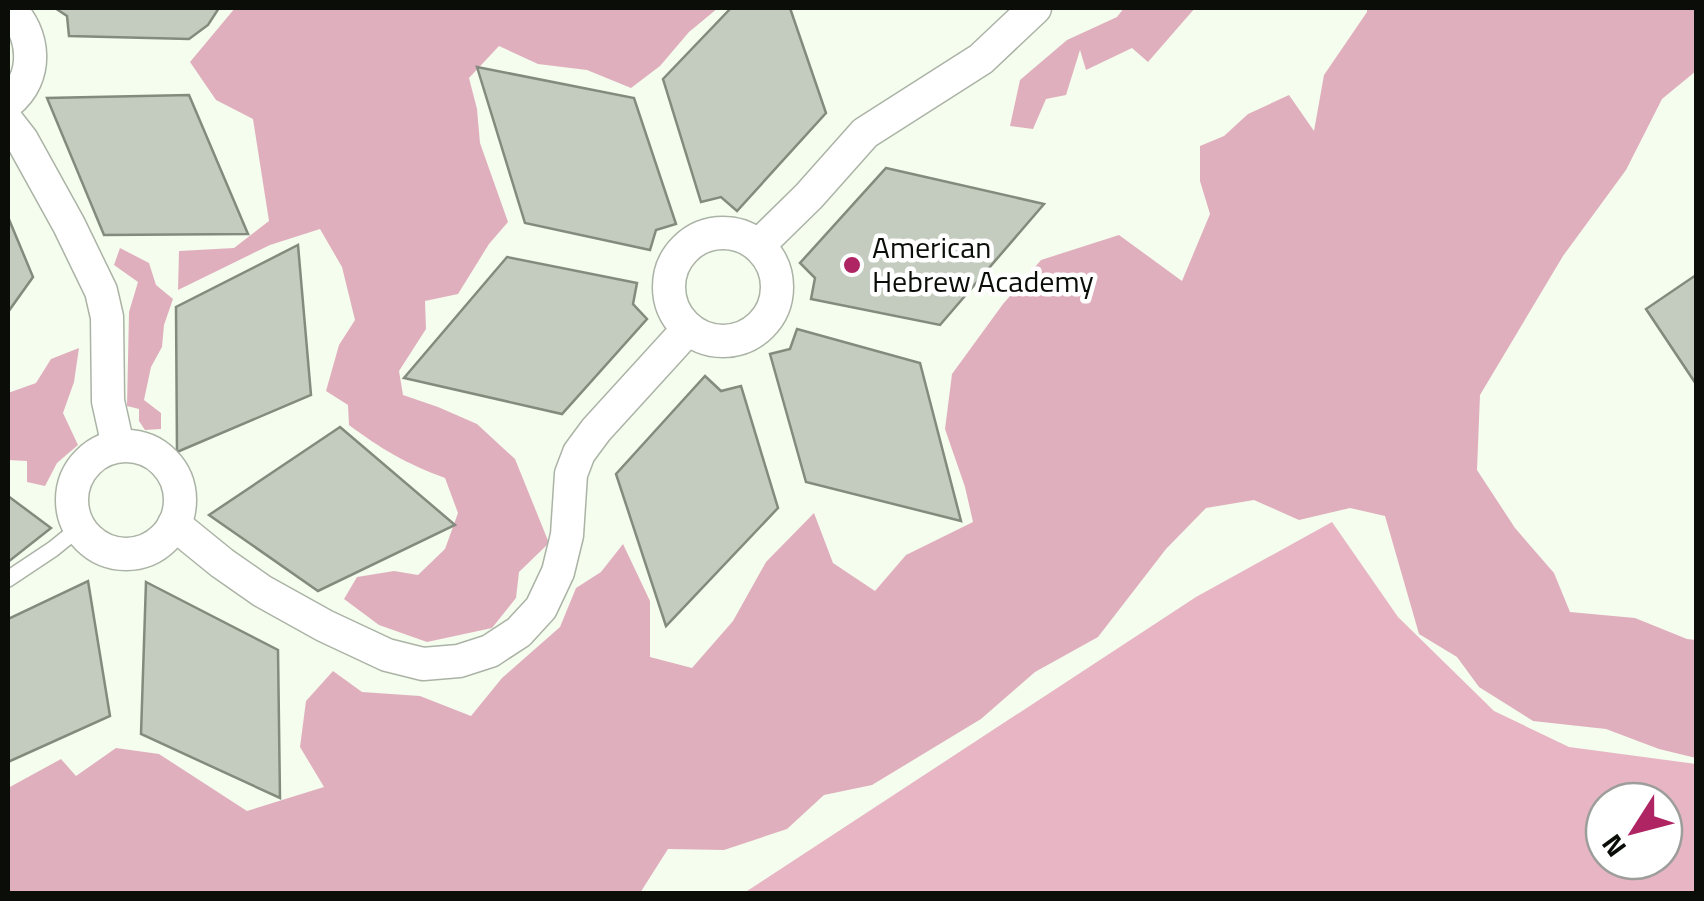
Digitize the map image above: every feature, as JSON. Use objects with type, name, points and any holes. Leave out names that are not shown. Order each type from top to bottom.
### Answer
[{"type":"street","points":[[8,8],[25,30],[30,65],[24,82],[8,102]]},
{"type":"street","points":[[759,245],[865,133],[981,59],[1035,8]]},
{"type":"street","points":[[8,122],[69,226],[100,291],[106,317],[108,400],[118,446]]},
{"type":"street","points":[[724,232],[742,235],[759,245],[770,258],[778,290],[774,308],[765,322],[737,340],[703,337],[688,328],[676,314],[669,277],[688,244],[705,235],[724,232]]},
{"type":"street","points":[[174,524],[262,591],[386,655],[422,664],[459,661],[490,651],[519,632],[541,608],[558,572],[567,535],[571,474],[580,453],[688,328]]},
{"type":"street","points":[[118,446],[153,453],[167,464],[176,480],[180,498],[174,524],[159,544],[145,552],[112,554],[98,547],[79,528],[71,507],[78,474],[88,460],[118,446]]},
{"type":"lane","points":[[8,579],[79,528]]},
{"type":"shaded area","points":[[235,8],[718,8],[689,32],[660,66],[631,88],[587,70],[538,64],[499,46],[469,78],[480,143],[508,222],[489,244],[458,294],[425,301],[426,329],[399,371],[403,395],[477,424],[515,459],[549,543],[519,572],[516,598],[492,628],[427,642],[379,625],[344,599],[357,577],[394,571],[418,575],[445,549],[458,513],[445,478],[383,449],[361,434],[349,425],[348,405],[326,391],[339,345],[355,320],[342,267],[320,229],[270,245],[178,290],[179,251],[234,248],[269,221],[253,119],[216,100],[190,62]]},
{"type":"shaded area","points":[[1124,8],[1195,8],[1148,62],[1132,48],[1086,70],[1080,50],[1066,95],[1046,99],[1033,129],[1010,126],[1020,80],[1067,40],[1117,17]]},
{"type":"shaded area","points":[[1367,8],[1696,8],[1696,71],[1662,99],[1626,170],[1563,256],[1480,395],[1477,470],[1515,528],[1554,573],[1570,612],[1635,618],[1696,640],[1696,758],[1606,729],[1533,721],[1479,687],[1457,657],[1419,634],[1385,516],[1350,508],[1299,520],[1254,500],[1206,508],[1166,549],[1098,637],[1035,672],[981,719],[872,785],[824,795],[787,829],[724,850],[668,849],[640,893],[8,893],[8,788],[61,759],[76,776],[116,748],[159,754],[247,811],[324,787],[300,747],[306,701],[333,671],[362,692],[420,696],[471,716],[502,678],[560,627],[576,588],[601,572],[623,544],[650,601],[650,657],[692,668],[733,621],[766,562],[814,513],[833,563],[875,591],[906,555],[973,522],[945,429],[952,374],[1003,304],[1041,260],[1119,235],[1182,281],[1210,214],[1200,181],[1200,146],[1224,136],[1248,114],[1289,95],[1314,131],[1324,75]]},
{"type":"shaded area","points":[[120,248],[149,263],[156,285],[173,299],[144,400],[161,413],[161,429],[145,430],[139,421],[139,409],[127,406],[129,312],[138,282],[114,265]]},
{"type":"shaded area","points":[[79,348],[74,382],[63,413],[78,445],[57,463],[45,486],[27,482],[27,461],[8,460],[8,393],[36,383],[51,359]]},
{"type":"shaded area","points":[[1332,522],[1398,617],[1494,711],[1569,747],[1696,764],[1696,893],[744,893],[1196,597]]},
{"type":"building","points":[[55,8],[219,8],[208,25],[189,39],[69,36],[67,16]]},
{"type":"building","points":[[731,8],[790,8],[826,113],[737,211],[721,197],[701,202],[663,79]]},
{"type":"building","points":[[477,67],[634,98],[676,224],[656,230],[650,250],[525,223]]},
{"type":"building","points":[[189,95],[248,234],[104,235],[47,98]]},
{"type":"building","points":[[886,168],[1044,204],[940,325],[811,299],[815,278],[800,263]]},
{"type":"building","points":[[8,217],[33,277],[8,312]]},
{"type":"building","points":[[298,245],[311,395],[177,452],[176,307]]},
{"type":"building","points":[[507,257],[637,283],[633,304],[647,319],[562,414],[404,378]]},
{"type":"building","points":[[1696,275],[1696,384],[1646,309]]},
{"type":"building","points":[[797,329],[920,363],[961,521],[806,482],[770,354],[790,349]]},
{"type":"building","points":[[705,376],[721,391],[741,386],[778,508],[666,626],[616,474]]},
{"type":"building","points":[[340,427],[455,525],[318,591],[209,515]]},
{"type":"building","points":[[8,496],[51,528],[8,562]]},
{"type":"building","points":[[88,581],[110,716],[8,762],[8,619]]},
{"type":"building","points":[[146,582],[278,650],[280,798],[141,734]]},
{"type":"place","name":"American Hebrew Academy","points":[[852,265]]}]
